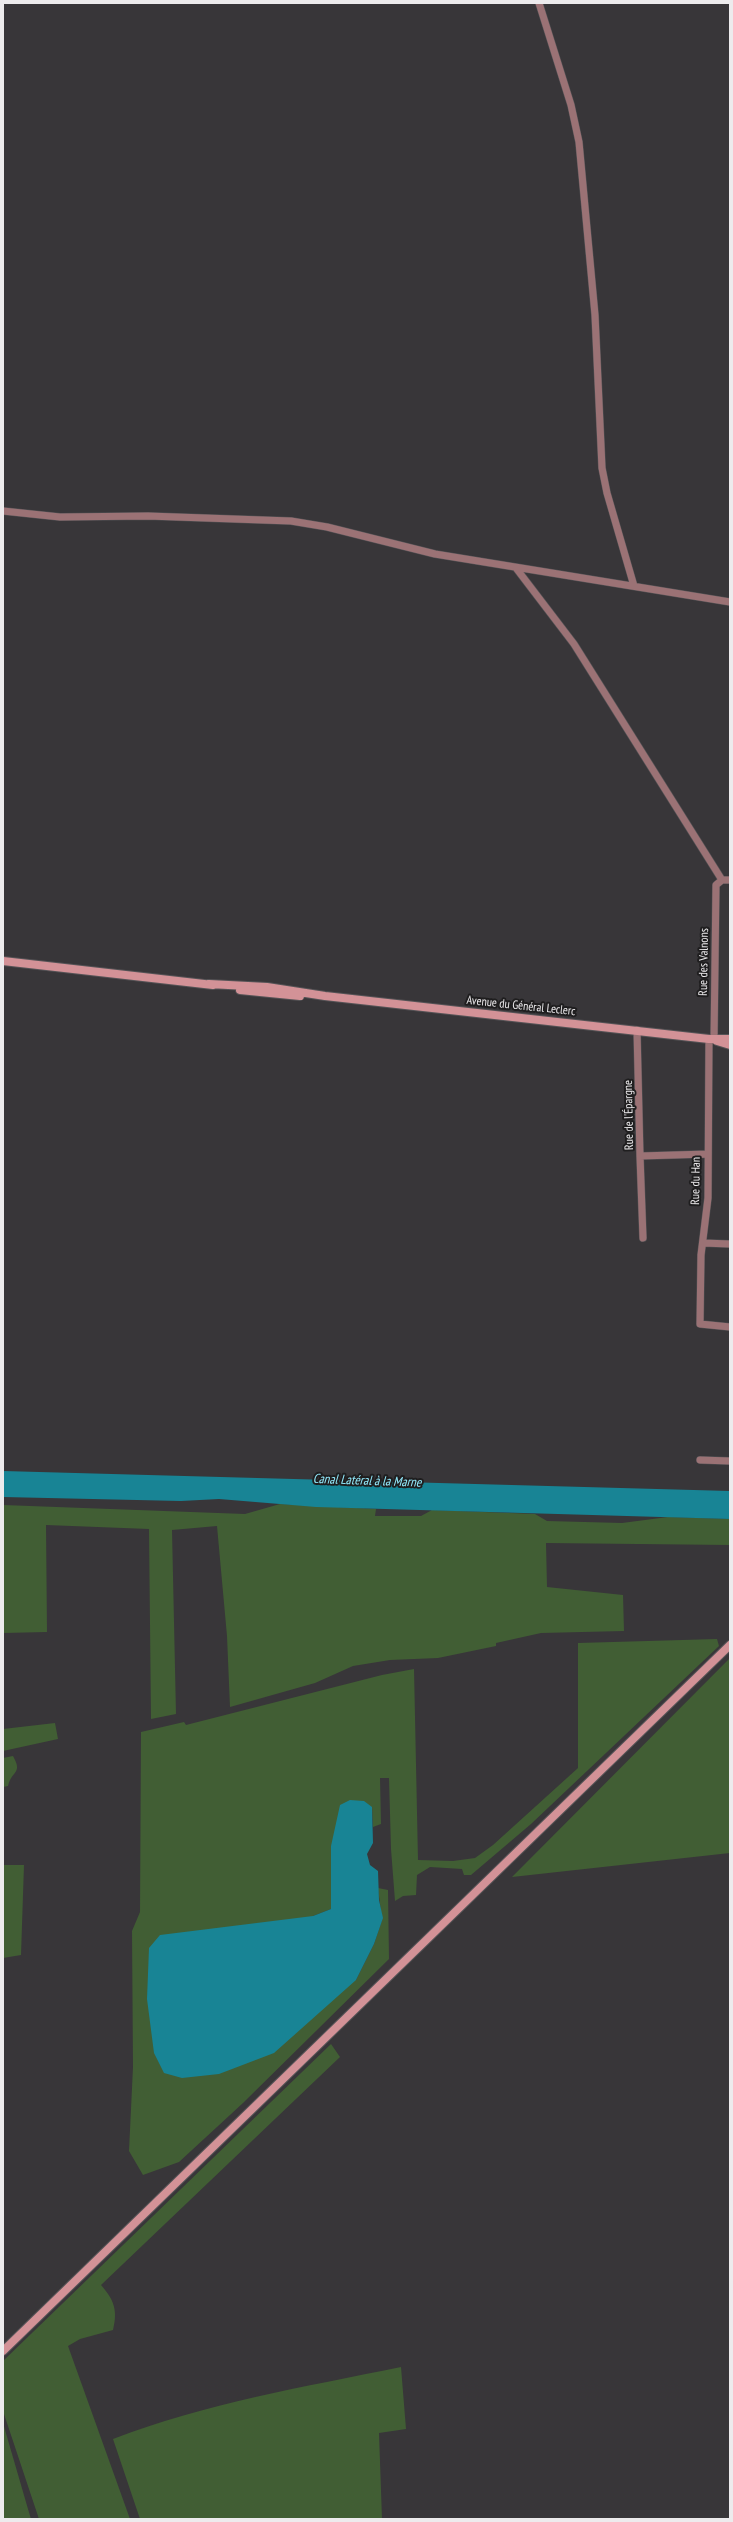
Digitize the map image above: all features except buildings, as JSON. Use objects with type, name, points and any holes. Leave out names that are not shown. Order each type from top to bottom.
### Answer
[{"type":"main road","name":"Avenue du Général Leclerc","points":[[3,961],[167,980],[267,987],[325,996],[712,1039],[730,1039]]},
{"type":"main road","name":"Avenue du Général Leclerc","points":[[712,1039],[730,1045]]},
{"type":"main road","points":[[3,2351],[730,1645]]},
{"type":"street","points":[[539,3],[571,105],[579,142],[595,315],[603,473],[634,586]]},
{"type":"street","points":[[3,511],[60,517],[148,516],[291,521],[327,527],[434,554],[730,602]]},
{"type":"street","points":[[516,568],[574,644],[726,880]]},
{"type":"street","name":"Rue des Valnons","points":[[712,1039],[716,885],[726,880]]},
{"type":"street","name":"Rue de l'Épargne","points":[[637,1030],[640,1156],[708,1154]]},
{"type":"street","name":"Rue du Han","points":[[712,1039],[708,1198],[703,1243],[700,1324],[730,1327]]},
{"type":"street","points":[[640,1156],[642,1238]]},
{"type":"street","points":[[703,1243],[730,1244]]},
{"type":"street","points":[[700,1460],[730,1461]]},
{"type":"green space","points":[[280,1504],[376,1509],[375,1516],[421,1516],[432,1510],[535,1514],[547,1521],[622,1523],[668,1517],[730,1519],[730,1545],[546,1543],[547,1587],[623,1595],[624,1631],[541,1633],[496,1643],[496,1646],[438,1658],[390,1660],[353,1666],[315,1683],[230,1707],[227,1636],[217,1526],[172,1530],[176,1714],[151,1719],[149,1529],[46,1525],[47,1632],[3,1633],[3,1505],[245,1514]]},
{"type":"green space","points":[[717,1639],[719,1646],[531,1824],[471,1875],[464,1875],[462,1869],[430,1867],[417,1875],[416,1895],[403,1896],[395,1901],[391,1849],[389,1778],[380,1778],[381,1824],[373,1827],[372,1807],[331,1909],[313,1916],[356,1980],[374,1944],[382,1920],[378,1888],[388,1890],[389,1959],[243,2103],[179,2162],[143,2175],[129,2151],[133,2067],[132,1931],[140,1912],[141,1732],[184,1722],[186,1725],[382,1675],[414,1669],[418,1860],[453,1861],[475,1858],[493,1845],[578,1768],[578,1643]]},
{"type":"green space","points":[[730,1658],[730,1853],[512,1877]]},
{"type":"green space","points":[[55,1723],[58,1739],[3,1751],[3,1729]]},
{"type":"green space","points":[[13,1756],[17,1769],[8,1786],[3,1787],[3,1758]]},
{"type":"green space","points":[[3,1865],[24,1865],[21,1955],[3,1958]]},
{"type":"green space","points":[[331,2044],[340,2057],[101,2285],[114,2306],[115,2317],[113,2330],[80,2339],[68,2346],[130,2519],[39,2519],[3,2411],[3,2361]]},
{"type":"green space","points":[[401,2367],[406,2429],[379,2433],[382,2519],[140,2519],[113,2439],[148,2426],[219,2406],[292,2389]]},
{"type":"green space","points":[[3,2423],[28,2509],[31,2519],[3,2519]]},
{"type":"water","points":[[3,1471],[730,1491],[730,1519],[316,1507],[219,1499],[181,1501],[3,1497]]},
{"type":"water","points":[[350,1800],[364,1801],[372,1807],[373,1843],[367,1854],[370,1865],[378,1871],[379,1900],[383,1918],[374,1944],[356,1980],[274,2053],[219,2074],[182,2078],[164,2073],[154,2053],[147,1999],[149,1948],[160,1935],[313,1916],[331,1909],[331,1846],[340,1805]]},
{"type":"water label","name":"Canal Latéral à la Marne","points":[[367,1481]]}]
